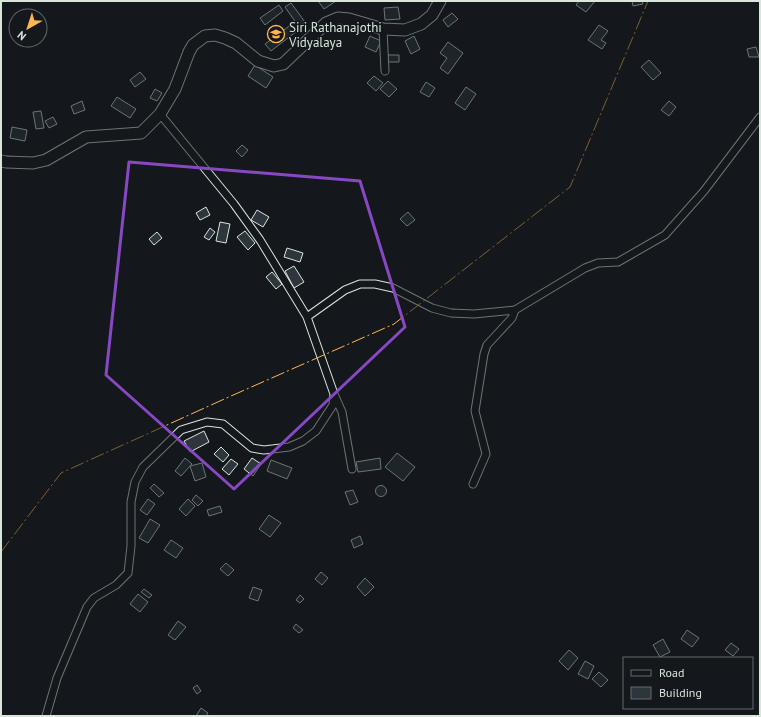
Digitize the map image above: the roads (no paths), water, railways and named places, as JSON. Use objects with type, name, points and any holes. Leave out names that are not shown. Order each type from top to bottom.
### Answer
[{"type":"main road","points":[[1,161],[33,163],[46,160],[86,137],[141,133],[160,114],[175,89],[188,52],[205,36],[215,35],[225,38],[236,43],[258,61],[274,66],[283,64],[326,23],[338,18],[349,19],[383,29],[405,30],[420,24],[432,15],[440,1]]},
{"type":"street","points":[[383,29],[384,71]]},
{"type":"street","points":[[160,114],[234,204],[260,240],[307,317],[334,394],[342,412],[352,469]]},
{"type":"street","points":[[307,317],[345,290],[360,284],[375,284],[393,288],[432,308],[451,313],[474,314],[515,310],[585,268],[598,263],[618,262],[665,234],[704,191],[760,117]]},
{"type":"street","points":[[473,484],[486,454],[475,411],[484,354],[487,345],[512,318],[515,310]]},
{"type":"street","points":[[46,716],[57,678],[87,607],[94,598],[116,585],[128,573],[131,546],[131,502],[135,482],[143,467],[181,430],[207,422],[223,424],[252,448],[264,450],[289,448],[303,441],[316,431],[333,404],[334,394]]},
{"type":"place","name":"Siri Rathanajothi Vidyalaya","points":[[276,34]]}]
